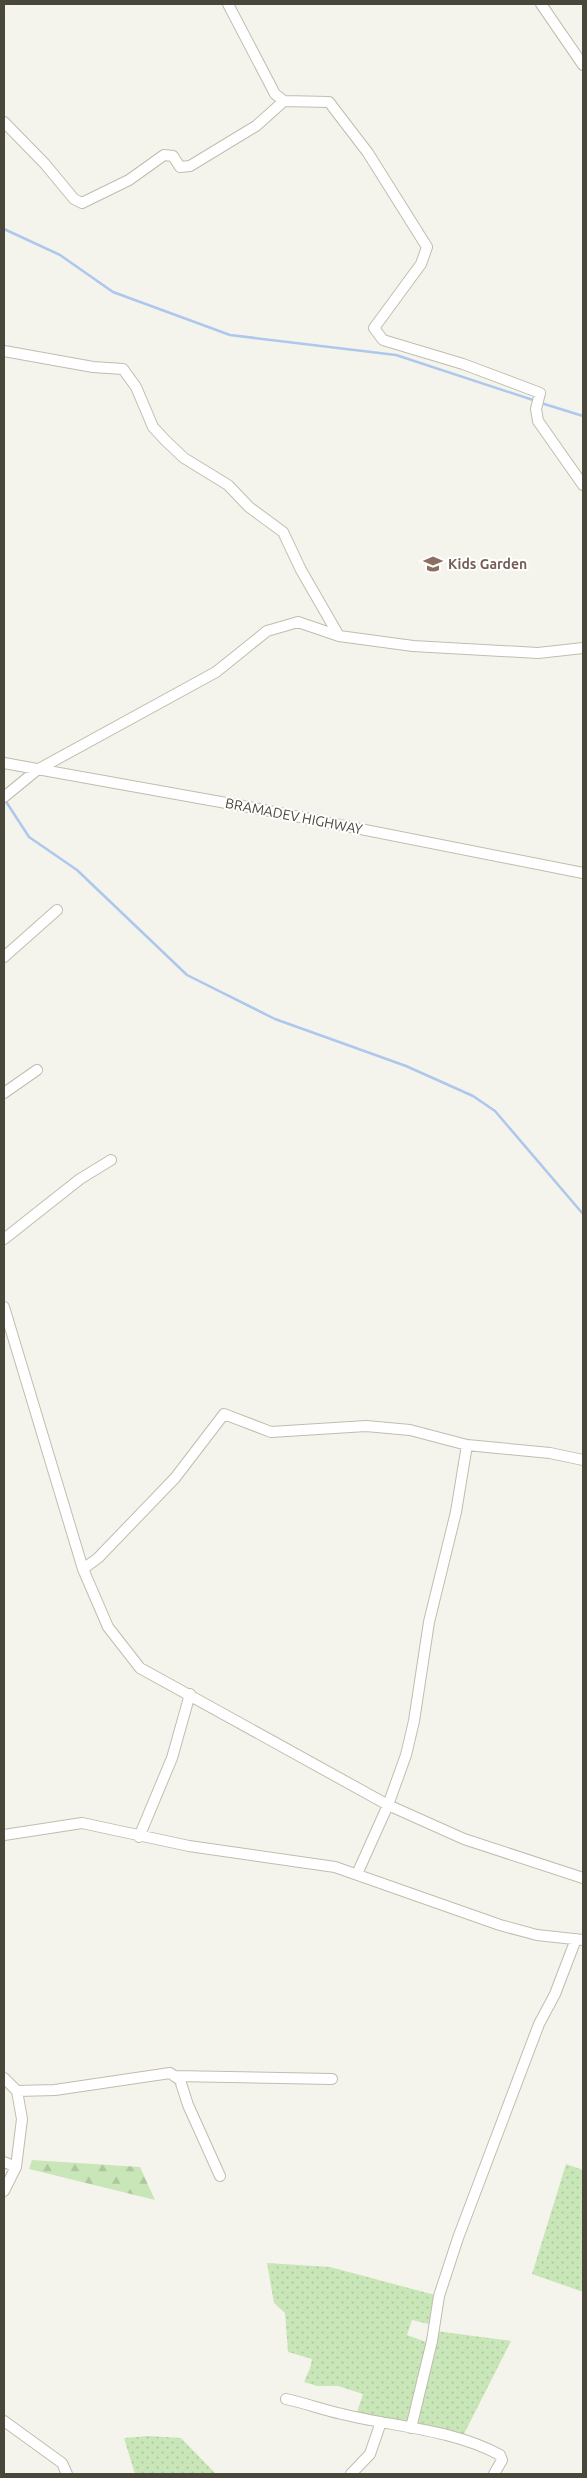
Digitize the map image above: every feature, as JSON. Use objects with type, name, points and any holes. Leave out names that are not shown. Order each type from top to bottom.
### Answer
[{"type":"street","points":[[228,4],[275,94],[284,101],[329,102],[368,152],[427,247],[421,264],[374,328],[382,340],[463,364],[540,393],[536,409],[538,421],[583,485]]},
{"type":"street","points":[[541,4],[583,65]]},
{"type":"street","points":[[4,122],[45,164],[74,199],[82,203],[129,180],[164,154],[173,156],[180,167],[190,166],[256,126],[284,101]]},
{"type":"street","points":[[4,351],[93,367],[123,369],[136,387],[153,426],[165,440],[184,458],[228,485],[249,507],[283,532],[301,570],[339,636]]},
{"type":"street","points":[[4,797],[37,770],[216,672],[267,631],[298,622],[339,636],[413,646],[538,653],[583,648]]},
{"type":"street","name":"BRAMADEV HIGHWAY","points":[[4,764],[254,808],[583,873]]},
{"type":"street","points":[[4,957],[57,910]]},
{"type":"street","points":[[4,1093],[37,1070]]},
{"type":"street","points":[[4,1238],[80,1180],[111,1160]]},
{"type":"street","points":[[4,1307],[83,1569],[108,1627],[140,1668],[388,1805],[464,1839],[583,1878]]},
{"type":"street","points":[[83,1569],[98,1558],[175,1478],[224,1414],[271,1432],[366,1426],[410,1430],[467,1445],[550,1453],[583,1460]]},
{"type":"street","points":[[357,1874],[388,1805],[406,1755],[414,1721],[428,1622],[456,1512],[467,1445]]},
{"type":"street","points":[[139,1837],[172,1758],[190,1694]]},
{"type":"street","points":[[4,1835],[82,1823],[139,1837],[189,1846],[335,1867],[500,1924],[537,1935],[580,1940],[539,2024],[458,2238],[440,2296],[432,2341],[411,2428]]},
{"type":"street","points":[[17,2091],[55,2090],[170,2073],[180,2080],[188,2105],[220,2176]]},
{"type":"street","points":[[174,2076],[332,2079]]},
{"type":"street","points":[[4,2078],[17,2091],[22,2118],[16,2167],[4,2190]]},
{"type":"street","points":[[4,2162],[16,2167]]},
{"type":"street","points":[[286,2399],[341,2414],[456,2438],[488,2448],[500,2455],[502,2460],[494,2474]]},
{"type":"street","points":[[4,2421],[62,2463],[67,2474]]},
{"type":"street","points":[[351,2474],[370,2454],[381,2422]]},
{"type":"green space","points":[[32,2160],[140,2167],[155,2200],[29,2169]]},
{"type":"green space","points":[[566,2164],[583,2170],[583,2292],[532,2274]]},
{"type":"green space","points":[[267,2263],[330,2267],[435,2295],[433,2325],[412,2320],[407,2335],[429,2343],[411,2427],[356,2415],[363,2394],[338,2386],[317,2386],[304,2382],[312,2359],[288,2352],[285,2313],[274,2303]]},
{"type":"green space","points":[[436,2331],[511,2341],[463,2436],[413,2427]]},
{"type":"green space","points":[[149,2436],[181,2438],[216,2474],[135,2474],[124,2438]]},
{"type":"waterway","points":[[4,229],[60,255],[113,292],[230,335],[396,355],[536,401]]},
{"type":"waterway","points":[[541,403],[583,416]]},
{"type":"waterway","points":[[5,800],[29,837],[77,870],[187,975],[275,1019],[406,1066],[473,1096],[495,1111],[583,1214]]},
{"type":"place","name":"Kids Garden","points":[[433,564]]}]
